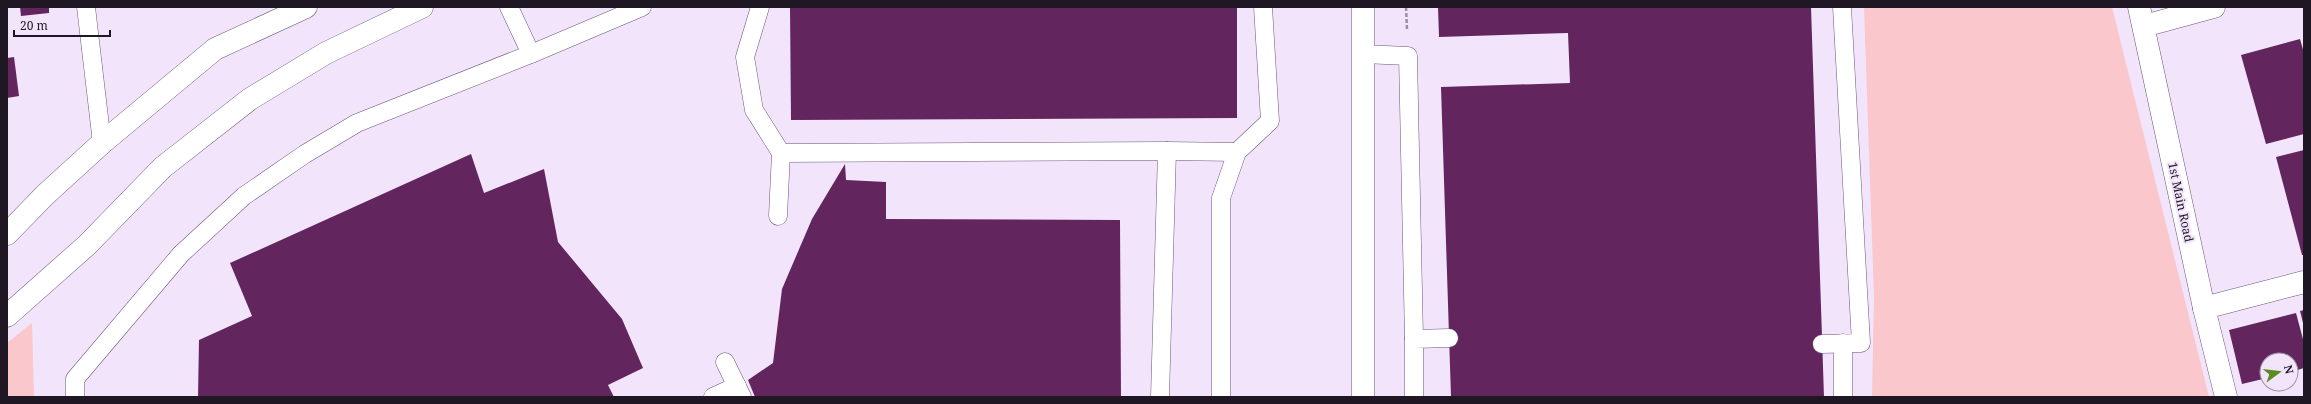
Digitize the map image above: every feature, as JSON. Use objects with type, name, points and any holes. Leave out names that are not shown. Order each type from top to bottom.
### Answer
[{"type":"street","points":[[7,234],[45,195],[102,143],[215,49],[306,7]]},
{"type":"street","points":[[7,316],[87,245],[163,167],[250,99],[326,53],[422,7]]},
{"type":"street","points":[[1363,7],[1363,397]]},
{"type":"street","points":[[2141,16],[2214,7]]},
{"type":"street","name":"1st Main Road","points":[[2141,16],[2204,308],[2226,397]]},
{"type":"street","points":[[2204,308],[2304,282]]},
{"type":"lane","points":[[86,7],[102,143]]},
{"type":"lane","points":[[509,7],[531,54]]},
{"type":"lane","points":[[75,397],[75,379],[182,254],[244,196],[305,154],[357,123],[531,54],[642,7]]},
{"type":"lane","points":[[760,7],[745,57],[754,110],[781,153],[778,216]]},
{"type":"lane","points":[[1221,397],[1222,198],[1237,152],[1270,122],[1263,7]]},
{"type":"lane","points":[[1822,344],[1861,343],[1842,7]]},
{"type":"lane","points":[[1363,54],[1408,56],[1414,397]]},
{"type":"lane","points":[[1160,397],[1167,151]]},
{"type":"lane","points":[[781,153],[1237,152]]},
{"type":"lane","points":[[1414,339],[1449,338]]},
{"type":"lane","points":[[1843,343],[1843,397]]},
{"type":"lane","points":[[713,397],[739,392],[725,362]]},
{"type":"shaded area","points":[[1864,7],[2112,7],[2209,397],[1872,397],[1874,298]]},
{"type":"shaded area","points":[[32,323],[34,397],[7,397],[7,343]]},
{"type":"building","points":[[20,7],[49,7],[49,13],[21,16]]},
{"type":"building","points":[[790,7],[1237,7],[1237,118],[791,120]]},
{"type":"building","points":[[1438,7],[1811,7],[1824,397],[1451,397],[1441,87],[1570,83],[1568,33],[1439,37]]},
{"type":"building","points":[[2300,39],[2304,53],[2304,134],[2266,144],[2241,55]]},
{"type":"building","points":[[14,57],[19,96],[7,98],[7,58]]},
{"type":"building","points":[[2304,150],[2304,255],[2302,255],[2276,157]]},
{"type":"building","points":[[471,154],[484,193],[544,169],[558,242],[622,319],[643,368],[608,385],[614,397],[198,397],[199,340],[252,316],[230,263]]},
{"type":"building","points":[[845,164],[846,180],[886,182],[886,219],[1120,220],[1121,397],[755,397],[748,380],[773,363],[782,289],[812,219]]},
{"type":"building","points":[[2304,310],[2304,323],[2303,323],[2300,311]]},
{"type":"building","points":[[2296,313],[2304,343],[2304,368],[2299,370],[2299,352],[2259,352],[2259,380],[2242,384],[2229,330]]}]
